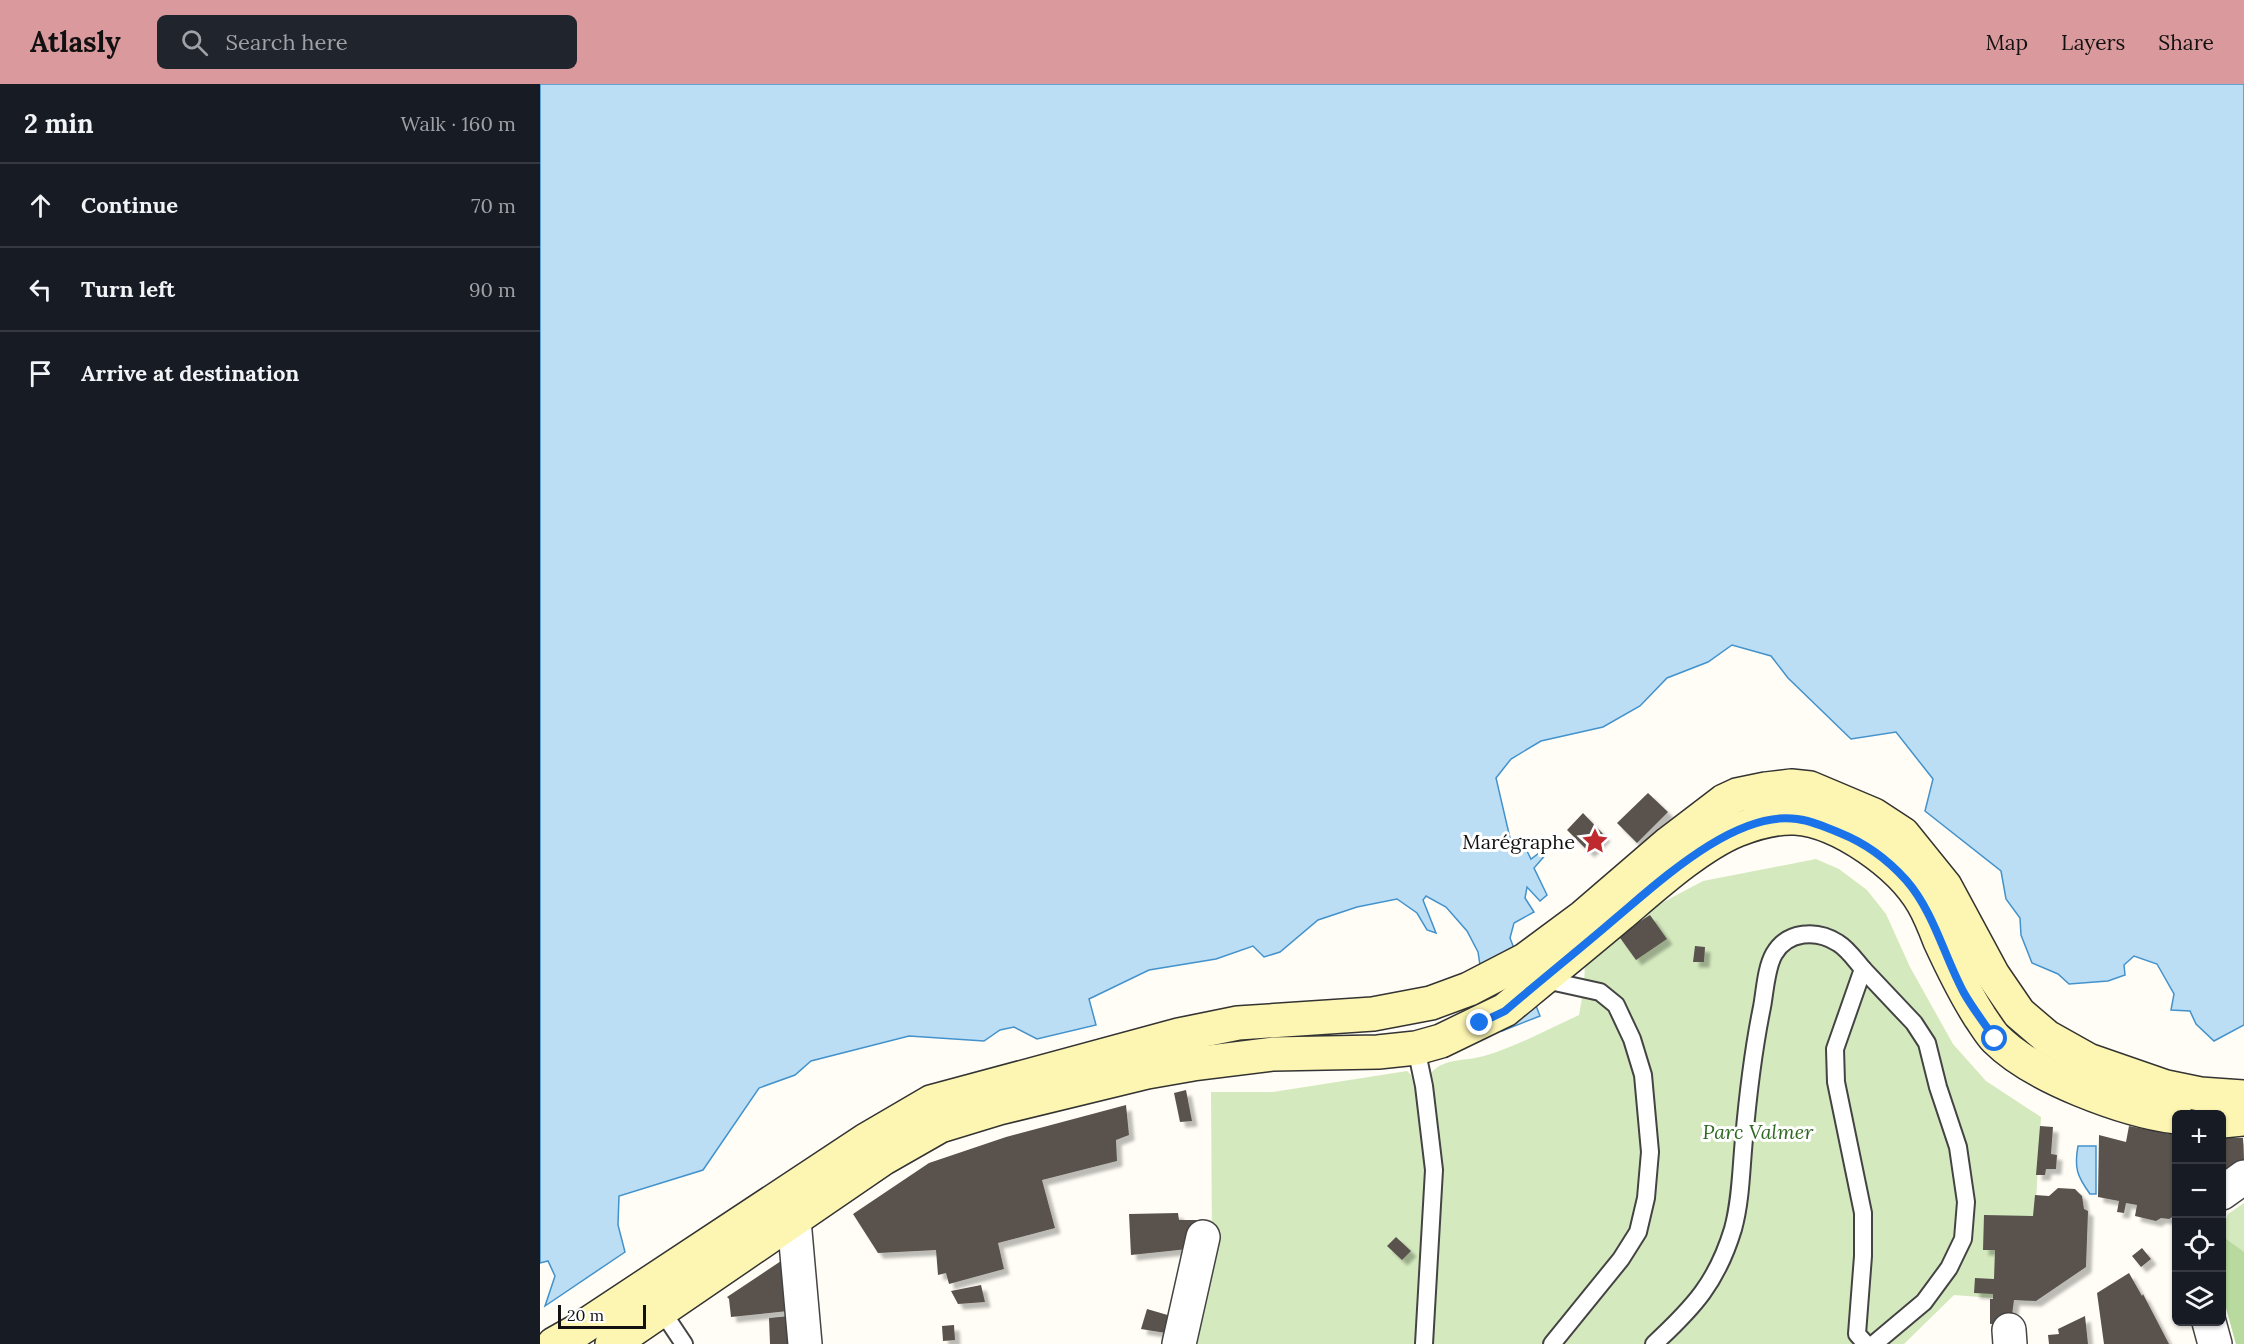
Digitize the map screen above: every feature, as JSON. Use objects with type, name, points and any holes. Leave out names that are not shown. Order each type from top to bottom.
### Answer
[{"type":"main road","points":[[612,1344],[884,1158],[940,1126],[999,1108],[1147,1072],[1193,1064],[1273,1054],[1378,1052],[1416,1048],[1441,1041],[1505,1011],[1543,969],[1582,917],[1724,801],[1737,795],[1766,789],[1791,786],[1810,788],[1874,815],[1903,834],[1945,886],[1993,975],[2019,1012],[2047,1037],[2088,1060],[2166,1087],[2200,1094],[2244,1097]]},
{"type":"main road","points":[[554,1344],[867,1140],[931,1102],[1179,1035],[1238,1023],[1373,1014],[1431,1003],[1469,989],[1543,969],[1666,876],[1717,841],[1737,830],[1769,820],[1795,818],[1815,822],[1859,841],[1885,860],[1906,880],[1923,903],[1965,994],[1995,1039],[2031,1065],[2075,1088],[2159,1115],[2172,1117]]},
{"type":"main road","points":[[2226,1121],[2244,1119]]},
{"type":"street","points":[[2226,1190],[2244,1177]]},
{"type":"street","points":[[795,1220],[805,1344]]},
{"type":"street","points":[[1179,1344],[1203,1237]]},
{"type":"street","points":[[2210,1326],[2215,1344]]},
{"type":"lane","points":[[1654,1344],[1689,1311],[1718,1270],[1733,1228],[1737,1211],[1751,1066],[1773,956],[1783,942],[1799,934],[1818,935],[1838,943],[1914,1023],[1927,1043],[1938,1087],[1958,1147],[1966,1202],[1963,1239],[1949,1268],[1924,1302],[1874,1344]]},
{"type":"lane","points":[[1543,969],[1599,992],[1616,1005],[1632,1039],[1643,1075],[1650,1152],[1646,1198],[1638,1232],[1621,1259],[1552,1344]]},
{"type":"lane","points":[[1863,969],[1835,1049],[1836,1082],[1863,1213],[1863,1256],[1857,1334],[1866,1344]]},
{"type":"lane","points":[[1416,1048],[1424,1086],[1434,1170],[1424,1344]]},
{"type":"lane","points":[[662,1311],[684,1344]]},
{"type":"green space","name":"Parc Valmer","points":[[1816,859],[1839,869],[1867,890],[1886,914],[1910,967],[1953,1044],[1986,1081],[2041,1117],[2030,1301],[1954,1295],[1904,1344],[1190,1344],[1212,1247],[1211,1092],[1273,1092],[1407,1071],[1411,1075],[1414,1087],[1434,1085],[1431,1073],[1442,1065],[1496,1052],[1579,1015],[1584,987],[1585,960],[1639,915],[1703,881]]},
{"type":"green space","points":[[2244,1203],[2244,1344],[2236,1344],[2226,1308],[2226,1219],[2228,1214]]},
{"type":"green space","points":[[2226,1239],[2244,1252],[2244,1344],[2236,1344],[2226,1308]]},
{"type":"water","points":[[540,84],[2244,84],[2244,1025],[2214,1041],[2196,1024],[2190,1011],[2171,1010],[2174,994],[2157,964],[2134,956],[2124,965],[2125,975],[2108,981],[2069,984],[2058,974],[2032,963],[2021,935],[2020,918],[2006,899],[2001,871],[1925,811],[1933,779],[1896,732],[1851,739],[1788,678],[1771,656],[1732,645],[1708,662],[1667,678],[1640,706],[1603,727],[1541,741],[1511,759],[1496,778],[1510,838],[1526,849],[1531,859],[1543,850],[1547,853],[1534,868],[1547,895],[1540,901],[1527,887],[1525,898],[1534,912],[1514,923],[1510,938],[1540,1016],[1502,1031],[1484,991],[1478,952],[1467,931],[1446,907],[1426,896],[1423,900],[1436,933],[1427,930],[1417,913],[1397,899],[1357,907],[1318,920],[1280,952],[1264,957],[1253,946],[1216,959],[1149,970],[1089,999],[1096,1025],[1037,1039],[1014,1027],[1000,1030],[984,1041],[909,1036],[811,1061],[795,1075],[759,1088],[703,1170],[619,1196],[618,1225],[625,1252],[545,1306],[555,1276],[548,1261],[540,1263]]},
{"type":"water","points":[[2078,1146],[2096,1146],[2096,1194],[2090,1194],[2079,1177],[2076,1160]]},
{"type":"building","points":[[1648,793],[1668,812],[1637,843],[1617,823]]},
{"type":"building","points":[[1583,813],[1605,836],[1589,852],[1567,830]]},
{"type":"building","points":[[1650,915],[1667,939],[1636,960],[1618,935]]},
{"type":"building","points":[[1695,946],[1705,947],[1704,962],[1693,962]]},
{"type":"building","points":[[1186,1090],[1192,1121],[1180,1122],[1174,1093]]},
{"type":"building","points":[[1126,1105],[1129,1135],[1116,1140],[1117,1161],[1042,1180],[1055,1228],[998,1243],[1004,1269],[949,1284],[946,1273],[938,1275],[936,1250],[878,1253],[853,1214],[929,1163],[1006,1137]]},
{"type":"building","points":[[2040,1126],[2053,1127],[2051,1154],[2057,1155],[2056,1169],[2046,1169],[2045,1175],[2036,1175]]},
{"type":"building","points":[[2129,1126],[2172,1134],[2172,1217],[2156,1221],[2135,1216],[2137,1205],[2126,1203],[2124,1213],[2117,1212],[2119,1201],[2098,1197],[2099,1135],[2126,1142]]},
{"type":"building","points":[[2226,1138],[2243,1138],[2244,1160],[2227,1173]]},
{"type":"building","points":[[2058,1188],[2075,1189],[2082,1196],[2084,1209],[2088,1211],[2086,1267],[2036,1301],[2014,1300],[2011,1323],[1990,1324],[1990,1299],[1993,1299],[1993,1294],[1974,1293],[1975,1278],[1994,1279],[1995,1250],[1983,1250],[1984,1215],[2033,1216],[2035,1195],[2049,1196]]},
{"type":"building","points":[[1178,1213],[1179,1220],[1197,1220],[1188,1249],[1131,1255],[1129,1214]]},
{"type":"building","points":[[1396,1237],[1411,1251],[1402,1260],[1387,1246]]},
{"type":"building","points":[[2142,1248],[2151,1259],[2141,1267],[2132,1256]]},
{"type":"building","points":[[784,1259],[788,1311],[731,1317],[727,1297]]},
{"type":"building","points":[[2129,1273],[2142,1296],[2143,1294],[2169,1344],[2104,1344],[2097,1293]]},
{"type":"building","points":[[981,1285],[985,1302],[958,1304],[951,1291]]},
{"type":"building","points":[[1147,1309],[1171,1316],[1166,1333],[1141,1329]]},
{"type":"building","points":[[789,1316],[800,1344],[770,1344],[769,1318]]},
{"type":"building","points":[[2085,1316],[2088,1344],[2049,1344],[2048,1335],[2059,1334],[2058,1329]]},
{"type":"building","points":[[954,1325],[955,1340],[943,1341],[942,1326]]},
{"type":"place","name":"Marégraphe","points":[[1595,841]]},
{"type":"route","points":[[1480,1023],[1505,1011],[1666,876],[1717,841],[1737,830],[1769,820],[1795,818],[1815,822],[1859,841],[1885,860],[1906,880],[1923,903],[1965,994],[1995,1039]]}]
